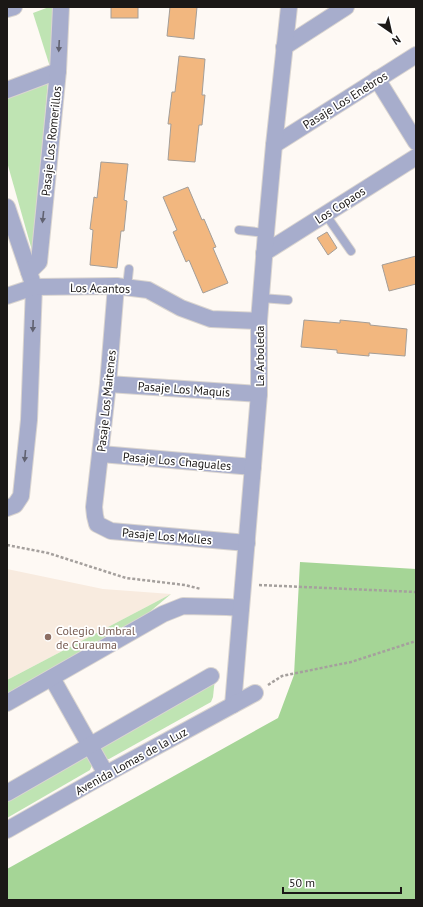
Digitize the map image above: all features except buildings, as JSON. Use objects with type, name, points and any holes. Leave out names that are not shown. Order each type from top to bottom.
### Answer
[{"type":"street","points":[[7,9],[14,7]]},
{"type":"street","name":"Pasaje Los Romerillos","points":[[29,272],[39,262],[58,71],[61,7]]},
{"type":"street","name":"La Arboleda","points":[[233,705],[259,394],[259,321],[264,253],[289,7]]},
{"type":"street","points":[[284,47],[346,7]]},
{"type":"street","name":"Pasaje Los Enebros","points":[[274,144],[416,55]]},
{"type":"street","points":[[7,90],[58,71]]},
{"type":"street","points":[[377,79],[416,142]]},
{"type":"street","name":"Los Copaos","points":[[264,253],[416,157]]},
{"type":"street","points":[[7,207],[34,288],[29,420],[21,496],[11,506]]},
{"type":"street","name":"Los Acantos","points":[[7,296],[34,288],[121,286],[148,290],[181,308],[211,319],[259,321]]},
{"type":"street","name":"Pasaje Los Maitenes","points":[[95,516],[94,507],[121,286]]},
{"type":"street","name":"Pasaje Los Maquis","points":[[108,384],[259,394]]},
{"type":"street","name":"Pasaje Los Chaguales","points":[[100,454],[253,467]]},
{"type":"street","name":"Pasaje Los Molles","points":[[95,516],[98,524],[111,532],[247,543]]},
{"type":"street","points":[[7,703],[163,614],[183,606],[241,608]]},
{"type":"street","points":[[7,793],[212,676]]},
{"type":"street","points":[[52,678],[106,774]]},
{"type":"street","name":"Avenida Lomas de la Luz","points":[[7,830],[255,693]]},
{"type":"lane","points":[[326,215],[351,251]]},
{"type":"lane","points":[[239,230],[266,233]]},
{"type":"lane","points":[[121,286],[129,269]]},
{"type":"lane","points":[[261,298],[288,300]]},
{"type":"path","points":[[7,545],[48,553],[126,578],[185,585],[206,591]]},
{"type":"path","points":[[244,584],[416,592]]},
{"type":"path","points":[[255,693],[282,676],[351,662],[416,641]]},
{"type":"shaded area","name":"Colegio Umbral de Curauma","points":[[7,569],[103,589],[171,594],[7,680]]},
{"type":"green space","points":[[52,7],[55,10],[50,67],[33,13]]},
{"type":"green space","points":[[48,81],[33,254],[7,162],[7,97]]},
{"type":"green space","points":[[300,562],[416,569],[416,900],[7,900],[7,869],[278,718],[294,675]]},
{"type":"green space","points":[[171,594],[140,620],[7,696],[7,680]]},
{"type":"green space","points":[[215,678],[211,702],[109,759],[105,759],[97,746]]},
{"type":"green space","points":[[85,753],[92,765],[90,770],[7,818],[7,798]]},
{"type":"place","name":"Colegio Umbral de Curauma","points":[[48,637]]}]
